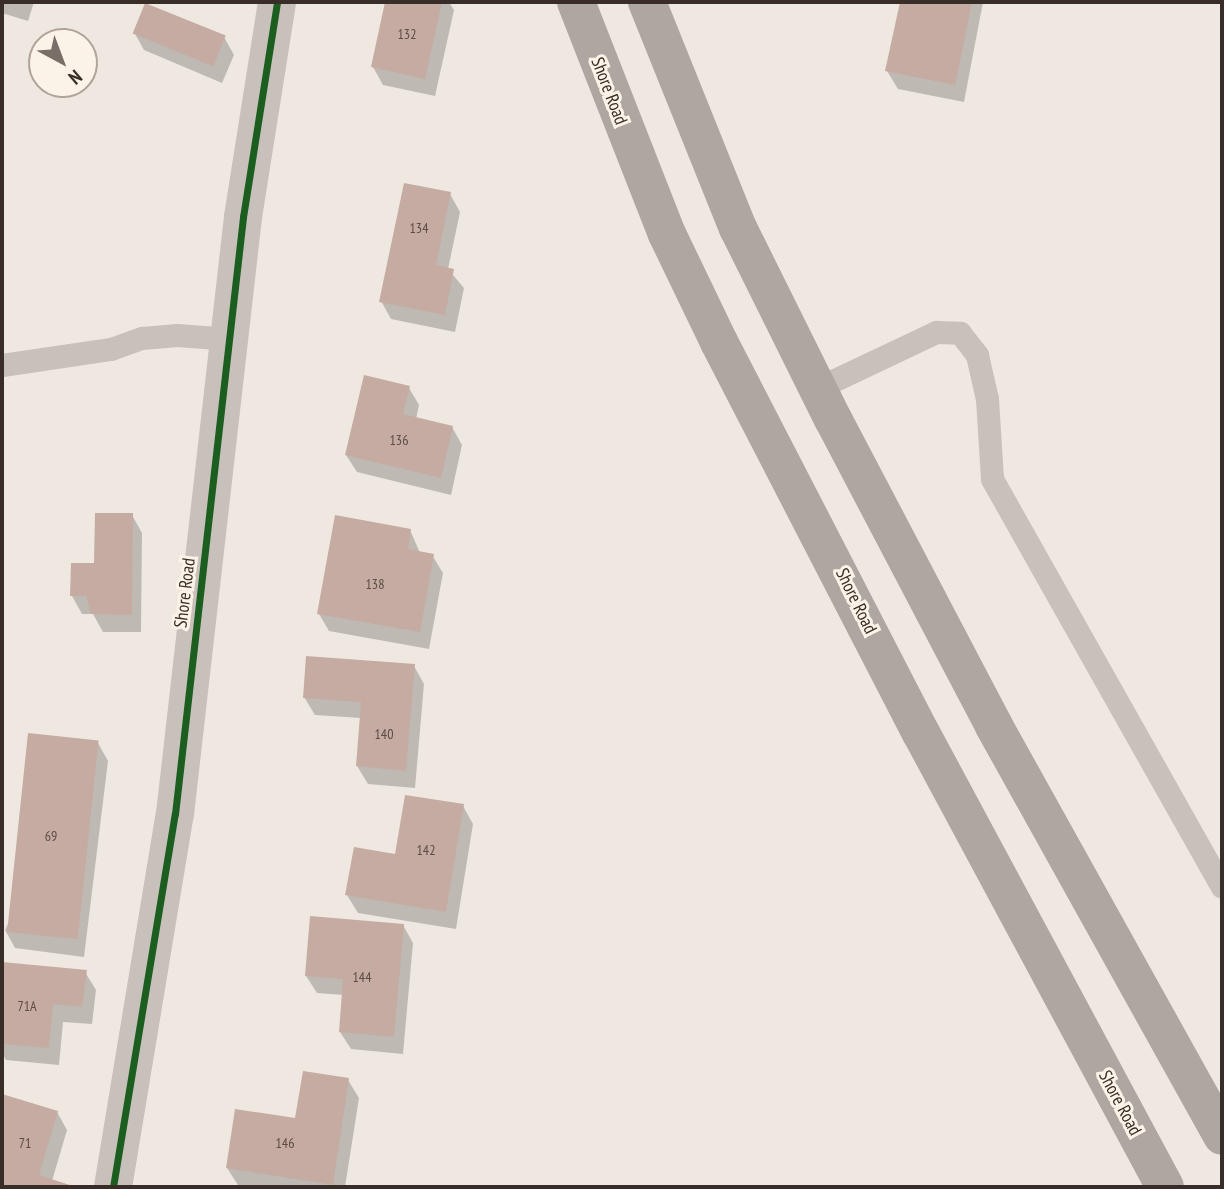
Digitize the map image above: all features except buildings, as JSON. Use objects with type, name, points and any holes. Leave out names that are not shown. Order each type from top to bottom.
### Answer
[{"type":"highway","name":"Shore Road","points":[[576,2],[662,221],[719,342],[921,733],[1165,1187]]},
{"type":"highway","points":[[648,2],[738,228],[818,388],[994,726],[1222,1136]]},
{"type":"street","name":"Shore Road","points":[[113,1187],[175,814],[243,217],[277,2]]},
{"type":"lane","points":[[818,388],[936,332],[960,333],[977,355],[987,399],[992,479],[1222,887]]},
{"type":"lane","points":[[2,365],[111,349],[142,338],[177,335],[231,339]]},
{"type":"cycle path","points":[[113,1187],[175,814],[243,217],[277,2]]}]
